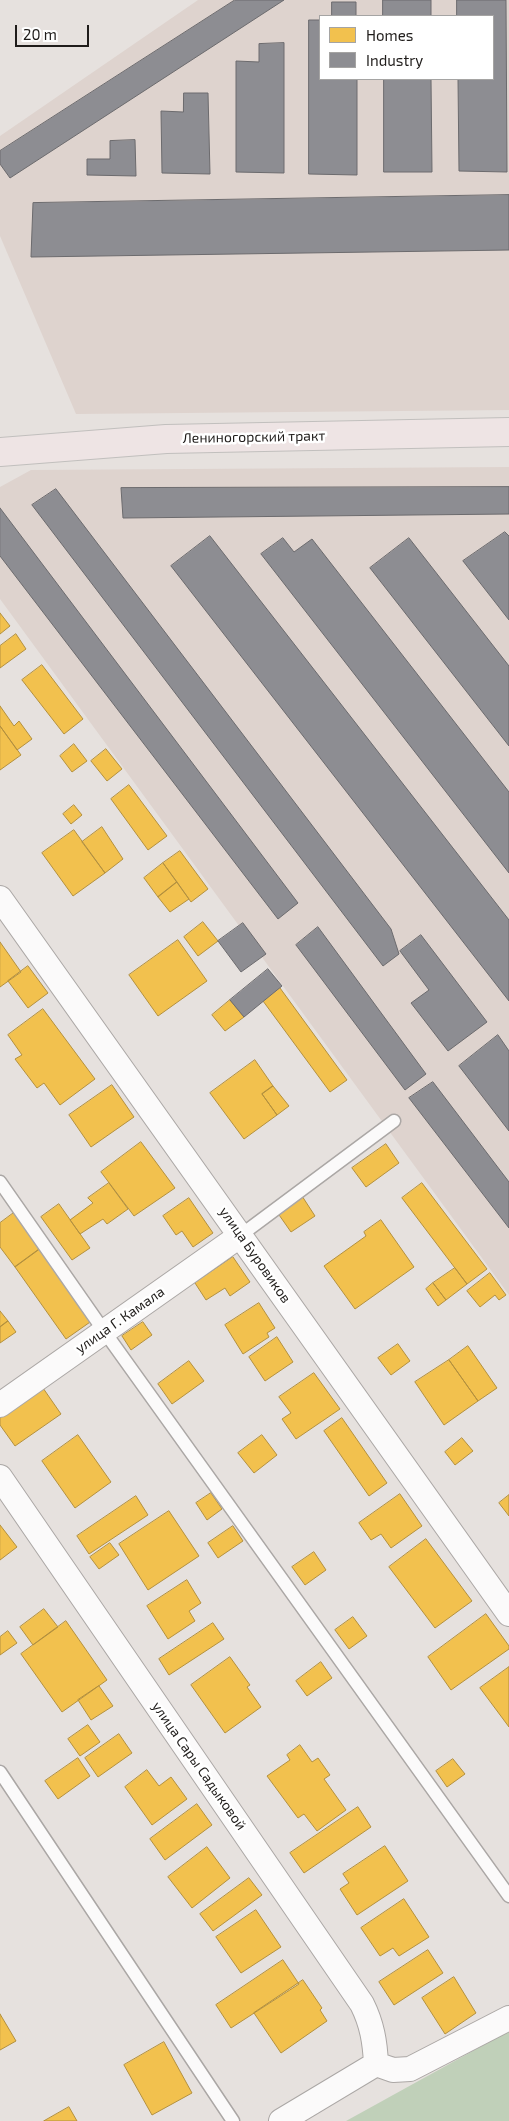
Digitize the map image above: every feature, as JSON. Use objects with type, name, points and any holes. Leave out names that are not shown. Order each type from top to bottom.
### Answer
[{"type":"main road","name":"Лениногорский тракт","points":[[0,452],[166,439],[509,432]]},
{"type":"street","name":"улица Буровиков","points":[[0,898],[509,1614]]},
{"type":"street","name":"улица Г. Камала","points":[[0,1404],[241,1235]]},
{"type":"street","name":"улица Сары Садыковой","points":[[0,1477],[362,2004],[370,2020],[375,2042],[376,2064]]},
{"type":"street","points":[[281,2121],[376,2064],[393,2070],[410,2069],[509,2018]]},
{"type":"lane","points":[[241,1235],[394,1121]]},
{"type":"lane","points":[[0,1182],[104,1331],[509,1896]]},
{"type":"lane","points":[[0,1772],[233,2121]]},
{"type":"shaded area","points":[[198,0],[509,0],[509,410],[76,414],[0,236],[0,136]]},
{"type":"shaded area","points":[[509,467],[509,1295],[0,599],[0,487],[31,470]]},
{"type":"green space","points":[[509,2031],[509,2121],[346,2121]]},
{"type":"building: Homes","points":[[0,613],[10,626],[0,634]]},
{"type":"building: Homes","points":[[16,634],[26,649],[0,668],[0,646]]},
{"type":"building: Homes","points":[[42,665],[83,719],[64,734],[22,680]]},
{"type":"building: Homes","points":[[0,706],[14,726],[19,721],[32,739],[17,750],[0,726]]},
{"type":"building: Homes","points":[[0,726],[21,755],[0,770]]},
{"type":"building: Homes","points":[[74,744],[87,761],[72,772],[60,756]]},
{"type":"building: Homes","points":[[106,749],[122,769],[107,781],[91,761]]},
{"type":"building: Homes","points":[[129,785],[167,836],[148,850],[111,799]]},
{"type":"building: Homes","points":[[74,805],[82,815],[71,824],[63,814]]},
{"type":"building: Homes","points":[[102,827],[123,859],[105,873],[82,842]]},
{"type":"building: Homes","points":[[74,830],[105,873],[73,896],[42,853]]},
{"type":"building: Homes","points":[[180,851],[208,889],[191,902],[163,863]]},
{"type":"building: Homes","points":[[163,863],[177,882],[158,897],[144,878]]},
{"type":"building: Homes","points":[[177,882],[189,899],[170,912],[158,897]]},
{"type":"building: Homes","points":[[203,922],[218,941],[198,956],[184,937]]},
{"type":"building: Homes","points":[[178,940],[207,981],[158,1016],[129,975]]},
{"type":"building: Homes","points":[[0,942],[21,972],[0,987]]},
{"type":"building: Homes","points":[[28,966],[48,993],[28,1008],[8,981]]},
{"type":"building: Homes","points":[[280,988],[347,1080],[330,1092],[263,1001]]},
{"type":"building: Homes","points":[[230,1000],[244,1017],[225,1031],[212,1015]]},
{"type":"building: Homes","points":[[43,1009],[95,1079],[60,1105],[44,1083],[37,1088],[15,1059],[22,1055],[8,1035]]},
{"type":"building: Homes","points":[[255,1060],[273,1086],[262,1094],[277,1115],[244,1139],[210,1093]]},
{"type":"building: Homes","points":[[112,1085],[134,1117],[91,1147],[69,1115]]},
{"type":"building: Homes","points":[[273,1086],[289,1106],[277,1115],[262,1094]]},
{"type":"building: Homes","points":[[141,1142],[175,1188],[134,1216],[101,1172]]},
{"type":"building: Homes","points":[[386,1144],[399,1163],[366,1187],[352,1168]]},
{"type":"building: Homes","points":[[109,1183],[128,1209],[107,1224],[103,1219],[80,1234],[70,1220],[93,1203],[88,1198]]},
{"type":"building: Homes","points":[[422,1183],[487,1269],[467,1284],[402,1198]]},
{"type":"building: Homes","points":[[302,1196],[315,1216],[291,1232],[277,1212]]},
{"type":"building: Homes","points":[[189,1198],[213,1233],[193,1247],[182,1231],[176,1235],[163,1216]]},
{"type":"building: Homes","points":[[59,1204],[90,1248],[72,1260],[41,1217]]},
{"type":"building: Homes","points":[[15,1212],[41,1248],[15,1267],[0,1247],[0,1223]]},
{"type":"building: Homes","points":[[381,1220],[414,1267],[355,1309],[324,1266],[366,1236],[364,1232]]},
{"type":"building: Homes","points":[[41,1248],[93,1320],[66,1339],[15,1267]]},
{"type":"building: Homes","points":[[233,1257],[250,1282],[230,1296],[225,1288],[206,1300],[195,1283]]},
{"type":"building: Homes","points":[[455,1268],[467,1284],[446,1300],[433,1283]]},
{"type":"building: Homes","points":[[490,1273],[506,1295],[499,1300],[495,1295],[480,1307],[467,1291]]},
{"type":"building: Homes","points":[[433,1283],[446,1300],[438,1306],[426,1289]]},
{"type":"building: Homes","points":[[259,1303],[275,1328],[267,1333],[269,1337],[243,1354],[225,1325]]},
{"type":"building: Homes","points":[[0,1311],[8,1321],[0,1327]]},
{"type":"building: Homes","points":[[8,1321],[16,1332],[0,1343],[0,1327]]},
{"type":"building: Homes","points":[[143,1322],[152,1335],[131,1350],[122,1336]]},
{"type":"building: Homes","points":[[277,1337],[293,1362],[265,1381],[249,1357]]},
{"type":"building: Homes","points":[[398,1344],[410,1361],[391,1375],[378,1358]]},
{"type":"building: Homes","points":[[468,1346],[497,1388],[478,1401],[449,1360]]},
{"type":"building: Homes","points":[[449,1360],[478,1401],[444,1425],[415,1382]]},
{"type":"building: Homes","points":[[189,1361],[204,1381],[172,1404],[158,1384]]},
{"type":"building: Homes","points":[[314,1373],[340,1409],[296,1439],[282,1419],[291,1413],[279,1397]]},
{"type":"building: Homes","points":[[43,1388],[61,1414],[15,1446],[0,1425],[0,1418]]},
{"type":"building: Homes","points":[[342,1418],[387,1483],[369,1496],[324,1431]]},
{"type":"building: Homes","points":[[78,1435],[111,1482],[75,1508],[42,1461]]},
{"type":"building: Homes","points":[[262,1435],[277,1455],[254,1473],[238,1453]]},
{"type":"building: Homes","points":[[462,1438],[473,1451],[455,1465],[445,1452]]},
{"type":"building: Homes","points":[[211,1493],[222,1509],[207,1520],[196,1503]]},
{"type":"building: Homes","points":[[400,1494],[422,1526],[391,1548],[381,1534],[371,1540],[359,1523]]},
{"type":"building: Homes","points":[[509,1495],[509,1516],[499,1503]]},
{"type":"building: Homes","points":[[136,1496],[148,1515],[89,1554],[77,1536]]},
{"type":"building: Homes","points":[[169,1511],[199,1556],[148,1590],[119,1544]]},
{"type":"building: Homes","points":[[0,1525],[17,1547],[0,1560]]},
{"type":"building: Homes","points":[[233,1526],[243,1541],[218,1558],[208,1543]]},
{"type":"building: Homes","points":[[426,1539],[472,1601],[435,1628],[389,1567]]},
{"type":"building: Homes","points":[[110,1543],[119,1555],[99,1569],[90,1557]]},
{"type":"building: Homes","points":[[314,1552],[326,1570],[305,1585],[292,1567]]},
{"type":"building: Homes","points":[[187,1580],[201,1603],[189,1611],[195,1621],[168,1639],[147,1606]]},
{"type":"building: Homes","points":[[44,1609],[58,1627],[33,1645],[20,1627]]},
{"type":"building: Homes","points":[[486,1614],[509,1646],[509,1649],[451,1690],[428,1657]]},
{"type":"building: Homes","points":[[353,1617],[367,1636],[349,1649],[335,1630]]},
{"type":"building: Homes","points":[[66,1621],[107,1680],[62,1712],[21,1654]]},
{"type":"building: Homes","points":[[213,1623],[224,1639],[169,1675],[159,1659]]},
{"type":"building: Homes","points":[[8,1631],[17,1643],[0,1655],[0,1637]]},
{"type":"building: Homes","points":[[230,1657],[250,1685],[247,1687],[261,1707],[225,1733],[191,1685]]},
{"type":"building: Homes","points":[[321,1662],[332,1678],[307,1696],[296,1681]]},
{"type":"building: Homes","points":[[509,1667],[509,1727],[480,1688]]},
{"type":"building: Homes","points":[[99,1686],[113,1706],[91,1720],[78,1700]]},
{"type":"building: Homes","points":[[88,1725],[100,1742],[80,1756],[68,1739]]},
{"type":"building: Homes","points":[[119,1734],[132,1753],[98,1777],[85,1758]]},
{"type":"building: Homes","points":[[300,1745],[312,1762],[318,1758],[330,1775],[324,1779],[346,1810],[317,1831],[304,1814],[298,1818],[267,1776],[290,1760],[287,1755]]},
{"type":"building: Homes","points":[[78,1758],[90,1776],[58,1799],[45,1781]]},
{"type":"building: Homes","points":[[453,1759],[465,1774],[447,1787],[436,1771]]},
{"type":"building: Homes","points":[[147,1770],[159,1786],[171,1777],[187,1799],[152,1825],[125,1787]]},
{"type":"building: Homes","points":[[197,1804],[212,1825],[165,1860],[150,1839]]},
{"type":"building: Homes","points":[[358,1807],[371,1827],[304,1873],[290,1853]]},
{"type":"building: Homes","points":[[385,1846],[408,1881],[357,1915],[340,1889],[349,1883],[343,1874]]},
{"type":"building: Homes","points":[[207,1847],[230,1878],[192,1908],[168,1877]]},
{"type":"building: Homes","points":[[249,1878],[262,1895],[213,1931],[200,1914]]},
{"type":"building: Homes","points":[[404,1899],[429,1937],[399,1956],[393,1948],[380,1956],[361,1928]]},
{"type":"building: Homes","points":[[256,1910],[281,1947],[241,1973],[216,1937]]},
{"type":"building: Homes","points":[[428,1950],[443,1973],[394,2005],[379,1982]]},
{"type":"building: Homes","points":[[283,1960],[299,1984],[231,2028],[216,2005]]},
{"type":"building: Homes","points":[[454,1977],[476,2013],[445,2034],[422,1998]]},
{"type":"building: Homes","points":[[303,1980],[322,2008],[320,2010],[327,2021],[281,2053],[254,2013]]},
{"type":"building: Homes","points":[[0,2014],[16,2041],[0,2050]]},
{"type":"building: Homes","points":[[164,2042],[192,2093],[152,2115],[124,2065]]},
{"type":"building: Homes","points":[[69,2107],[77,2121],[44,2121]]},
{"type":"building: Industry","points":[[235,0],[284,0],[10,178],[0,164],[0,151]]},
{"type":"building: Industry","points":[[383,0],[431,0],[431,15],[383,15]]},
{"type":"building: Industry","points":[[457,0],[506,0],[507,172],[459,171],[458,80],[494,80],[494,15],[457,15]]},
{"type":"building: Industry","points":[[332,2],[356,2],[356,15],[332,15]]},
{"type":"building: Industry","points":[[309,20],[319,20],[319,80],[357,80],[357,175],[309,174]]},
{"type":"building: Industry","points":[[284,43],[284,173],[236,172],[236,61],[259,62],[259,44]]},
{"type":"building: Industry","points":[[384,80],[431,80],[432,172],[384,172]]},
{"type":"building: Industry","points":[[184,93],[208,93],[210,174],[162,173],[161,111],[183,112]]},
{"type":"building: Industry","points":[[135,140],[136,176],[87,175],[87,159],[110,159],[110,141]]},
{"type":"building: Industry","points":[[509,195],[509,250],[31,257],[33,203]]},
{"type":"building: Industry","points":[[509,487],[509,514],[123,518],[121,488]]},
{"type":"building: Industry","points":[[56,489],[391,929],[399,954],[383,966],[32,505]]},
{"type":"building: Industry","points":[[0,508],[298,903],[278,919],[0,556]]},
{"type":"building: Industry","points":[[505,532],[509,536],[509,620],[463,561]]},
{"type":"building: Industry","points":[[210,536],[509,920],[509,1001],[171,566]]},
{"type":"building: Industry","points":[[283,538],[294,552],[312,539],[509,792],[509,873],[261,554]]},
{"type":"building: Industry","points":[[409,538],[509,666],[509,746],[370,568]]},
{"type":"building: Industry","points":[[243,923],[266,954],[241,972],[218,941]]},
{"type":"building: Industry","points":[[318,927],[426,1074],[405,1090],[296,945]]},
{"type":"building: Industry","points":[[421,935],[487,1022],[448,1051],[411,1003],[429,990],[400,951]]},
{"type":"building: Industry","points":[[268,969],[282,986],[244,1017],[230,1000]]},
{"type":"building: Industry","points":[[498,1035],[509,1051],[509,1131],[459,1066]]},
{"type":"building: Industry","points":[[433,1082],[509,1182],[509,1228],[409,1098]]}]
